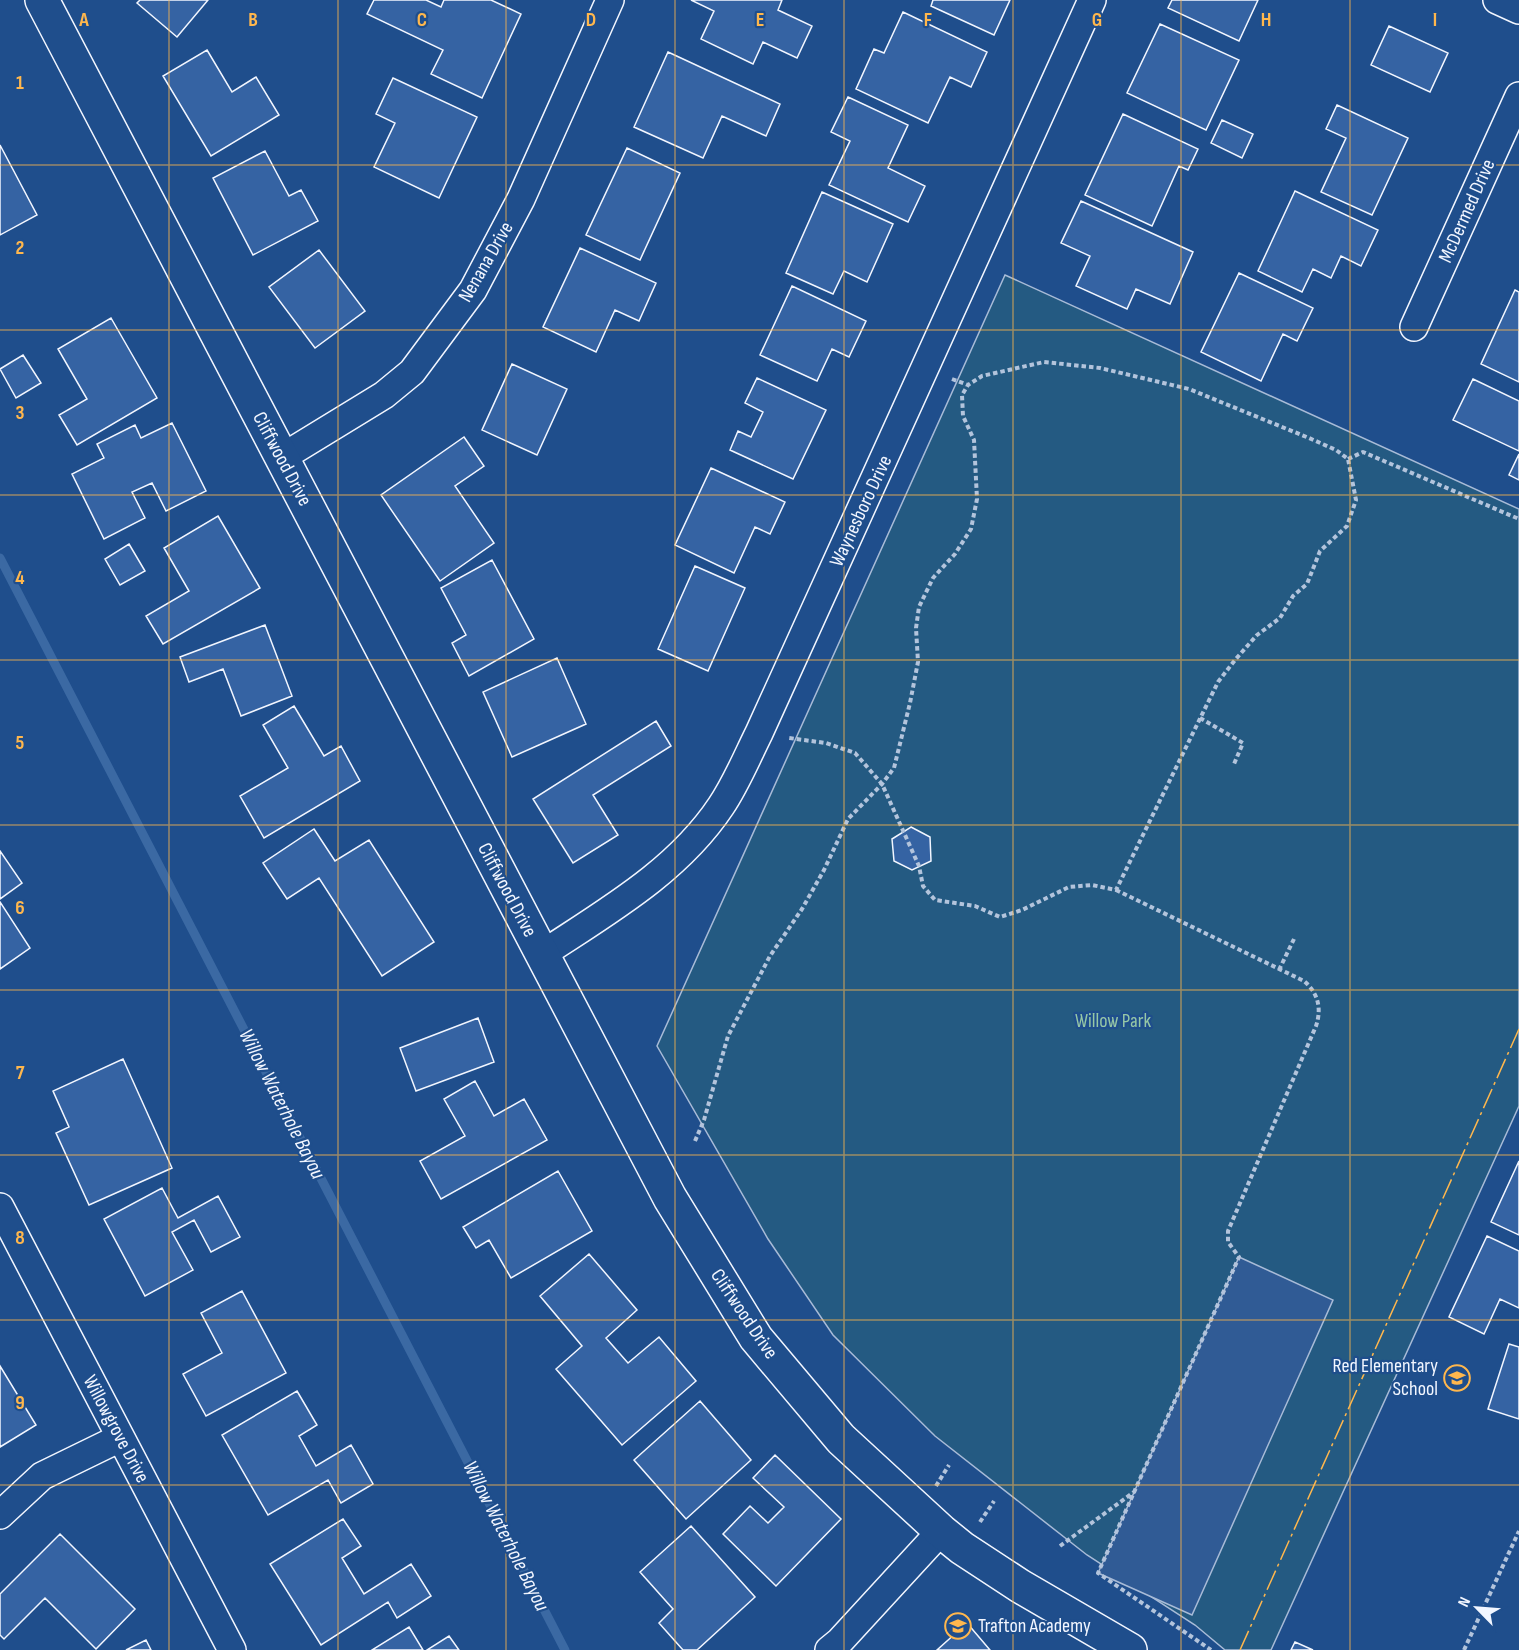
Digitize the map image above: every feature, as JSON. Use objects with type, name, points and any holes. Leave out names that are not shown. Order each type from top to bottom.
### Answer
[{"type":"street","name":"Cliffwood Drive","points":[[42,0],[670,1198],[756,1338],[841,1439],[941,1531],[1020,1586],[1130,1650]]},
{"type":"street","name":"Nenana Drive","points":[[281,458],[384,395],[412,372],[473,290],[521,199],[610,0]]},
{"type":"street","name":"Waynesboro Drive","points":[[541,955],[629,898],[686,851],[722,806],[759,733],[1092,0]]},
{"type":"street","points":[[1497,0],[1519,10]]},
{"type":"street","name":"McDermed Drive","points":[[1414,327],[1519,96]]},
{"type":"street","name":"Willowgrove Drive","points":[[0,1207],[232,1650]]},
{"type":"street","points":[[0,1515],[42,1476],[120,1438]]},
{"type":"street","points":[[829,1650],[856,1624],[941,1531]]},
{"type":"path","points":[[695,1141],[704,1120],[728,1036],[770,956],[802,909],[824,870],[848,819],[882,784],[894,768],[918,662],[916,628],[920,607],[933,578],[956,554],[971,529],[977,499],[974,440],[963,416],[962,395],[968,385],[982,376],[1044,362],[1100,368],[1189,389],[1309,438],[1336,450],[1348,459],[1356,500],[1347,526],[1320,551],[1307,584],[1293,596],[1280,618],[1257,635],[1218,682],[1116,890]]},
{"type":"path","points":[[1348,459],[1363,452],[1519,519]]},
{"type":"path","points":[[1200,718],[1244,743],[1234,764]]},
{"type":"path","points":[[759,733],[826,743],[855,753],[882,784],[919,866],[922,886],[935,900],[975,906],[1000,917],[1022,910],[1069,887],[1092,885],[1116,890],[1304,981],[1314,989],[1319,1018],[1228,1231],[1228,1242],[1239,1257],[1098,1573],[1211,1650]]},
{"type":"path","points":[[1280,970],[1294,939]]},
{"type":"path","points":[[934,1489],[949,1465]]},
{"type":"path","points":[[1060,1546],[1135,1491]]},
{"type":"path","points":[[974,1530],[994,1501]]},
{"type":"path","points":[[1464,1650],[1519,1531]]},
{"type":"green space","name":"Willow Park","points":[[1005,275],[1519,509],[1519,1106],[1271,1650],[1225,1650],[1195,1625],[1087,1555],[935,1436],[833,1335],[768,1239],[657,1046]]},
{"type":"shaded area","points":[[1239,1257],[1333,1300],[1192,1615],[1098,1573]]},
{"type":"building","points":[[140,0],[208,0],[177,37],[137,3]]},
{"type":"building","points":[[374,0],[426,0],[441,7],[444,0],[491,0],[521,14],[482,98],[431,74],[443,50],[367,14]]},
{"type":"building","points":[[691,0],[782,0],[778,10],[812,26],[797,58],[763,42],[753,64],[701,39],[714,11]]},
{"type":"building","points":[[933,0],[1010,0],[994,35],[931,6]]},
{"type":"building","points":[[1172,0],[1258,0],[1239,41],[1168,8]]},
{"type":"building","points":[[903,12],[987,52],[971,87],[950,77],[928,123],[856,89],[874,49],[884,53]]},
{"type":"building","points":[[1160,24],[1239,60],[1206,130],[1127,93]]},
{"type":"building","points":[[1389,26],[1448,53],[1430,92],[1371,65]]},
{"type":"building","points":[[207,50],[232,92],[256,77],[279,115],[211,156],[163,76]]},
{"type":"building","points":[[668,52],[780,104],[766,136],[722,116],[703,158],[634,127]]},
{"type":"building","points":[[393,78],[477,117],[439,198],[374,167],[395,123],[376,114]]},
{"type":"building","points":[[848,97],[908,125],[888,168],[925,186],[908,222],[829,185],[850,141],[831,132]]},
{"type":"building","points":[[1337,105],[1408,138],[1372,215],[1321,192],[1346,138],[1326,129]]},
{"type":"building","points":[[1123,114],[1198,149],[1188,170],[1179,166],[1152,226],[1085,195]]},
{"type":"building","points":[[1222,120],[1253,134],[1242,158],[1211,143]]},
{"type":"building","points":[[0,145],[37,215],[0,235]]},
{"type":"building","points":[[627,148],[680,173],[640,260],[586,235]]},
{"type":"building","points":[[265,151],[289,196],[301,190],[318,221],[253,255],[213,178]]},
{"type":"building","points":[[1295,191],[1378,230],[1361,266],[1341,256],[1331,278],[1313,269],[1302,292],[1258,271]]},
{"type":"building","points":[[822,192],[893,224],[867,282],[844,271],[833,294],[786,273]]},
{"type":"building","points":[[1081,201],[1193,252],[1170,304],[1136,289],[1127,309],[1076,286],[1090,256],[1061,243]]},
{"type":"building","points":[[580,248],[656,283],[639,321],[615,310],[596,352],[543,327]]},
{"type":"building","points":[[319,250],[365,311],[315,348],[269,287]]},
{"type":"building","points":[[1239,273],[1313,308],[1297,341],[1283,334],[1261,381],[1201,352]]},
{"type":"building","points":[[792,286],[866,321],[849,357],[832,349],[817,381],[760,355]]},
{"type":"building","points":[[1515,290],[1519,292],[1519,382],[1481,364]]},
{"type":"building","points":[[111,318],[157,398],[77,445],[59,415],[87,399],[58,349]]},
{"type":"building","points":[[23,355],[41,383],[16,398],[0,369]]},
{"type":"building","points":[[512,364],[567,389],[537,455],[482,430]]},
{"type":"building","points":[[757,378],[826,410],[793,479],[730,450],[738,431],[751,437],[763,412],[745,403]]},
{"type":"building","points":[[1473,379],[1519,401],[1519,451],[1453,420]]},
{"type":"building","points":[[172,423],[206,491],[166,511],[152,483],[132,492],[145,518],[104,539],[72,474],[104,458],[97,444],[135,425],[141,438]]},
{"type":"building","points":[[464,437],[484,466],[455,486],[494,543],[440,581],[381,495]]},
{"type":"building","points":[[1519,454],[1519,480],[1509,475]]},
{"type":"building","points":[[711,468],[785,502],[770,534],[755,527],[734,573],[675,545]]},
{"type":"building","points":[[218,516],[260,588],[163,644],[146,616],[189,591],[164,548]]},
{"type":"building","points":[[129,544],[145,571],[120,585],[105,559]]},
{"type":"building","points":[[492,560],[534,639],[469,676],[452,643],[466,635],[441,588]]},
{"type":"building","points":[[695,566],[745,588],[708,671],[658,649]]},
{"type":"building","points":[[265,625],[292,696],[241,716],[223,669],[189,682],[180,657]]},
{"type":"building","points":[[557,658],[586,724],[512,757],[483,692]]},
{"type":"building","points":[[294,706],[324,756],[341,746],[360,781],[264,838],[240,796],[288,768],[263,725]]},
{"type":"building","points":[[656,721],[671,746],[593,795],[618,835],[573,863],[533,799]]},
{"type":"building","points":[[911,827],[930,837],[931,861],[912,870],[894,861],[892,839]]},
{"type":"building","points":[[314,829],[335,861],[369,840],[434,942],[382,976],[319,878],[287,899],[263,863]]},
{"type":"building","points":[[0,851],[22,883],[0,899]]},
{"type":"building","points":[[0,902],[30,948],[0,969]]},
{"type":"building","points":[[478,1018],[494,1062],[416,1091],[400,1048]]},
{"type":"building","points":[[123,1059],[172,1168],[89,1205],[56,1133],[69,1127],[53,1091]]},
{"type":"building","points":[[475,1081],[494,1116],[524,1099],[547,1140],[441,1199],[420,1161],[465,1136],[444,1099]]},
{"type":"building","points":[[1519,1161],[1519,1235],[1491,1222]]},
{"type":"building","points":[[558,1171],[592,1231],[511,1278],[489,1240],[476,1248],[463,1227]]},
{"type":"building","points":[[162,1188],[178,1218],[218,1196],[240,1237],[211,1252],[194,1220],[172,1232],[193,1270],[145,1296],[104,1219]]},
{"type":"building","points":[[1487,1236],[1519,1251],[1519,1308],[1500,1299],[1484,1334],[1449,1317]]},
{"type":"building","points":[[589,1254],[637,1310],[606,1338],[628,1363],[659,1337],[696,1381],[622,1445],[556,1369],[582,1346],[540,1296]]},
{"type":"building","points":[[242,1291],[286,1373],[206,1416],[183,1374],[222,1353],[201,1313]]},
{"type":"building","points":[[1509,1344],[1519,1347],[1519,1419],[1488,1409]]},
{"type":"building","points":[[0,1366],[36,1425],[0,1447]]},
{"type":"building","points":[[297,1391],[317,1425],[299,1436],[316,1466],[351,1445],[373,1484],[341,1503],[328,1480],[268,1515],[222,1435]]},
{"type":"building","points":[[700,1401],[751,1460],[686,1519],[634,1460]]},
{"type":"building","points":[[775,1455],[841,1519],[776,1586],[723,1534],[750,1506],[768,1523],[784,1507],[753,1478]]},
{"type":"building","points":[[343,1519],[361,1546],[342,1558],[364,1594],[411,1564],[431,1596],[397,1618],[388,1602],[321,1645],[270,1564]]},
{"type":"building","points":[[691,1526],[755,1597],[697,1650],[683,1650],[659,1623],[673,1609],[640,1572]]},
{"type":"building","points":[[60,1534],[135,1609],[96,1649],[45,1598],[4,1639],[0,1635],[0,1594]]},
{"type":"building","points":[[967,1623],[990,1650],[937,1650]]},
{"type":"building","points":[[409,1627],[423,1650],[372,1650]]},
{"type":"building","points":[[449,1636],[459,1650],[427,1650]]},
{"type":"building","points":[[146,1640],[151,1650],[126,1650]]},
{"type":"building","points":[[1295,1642],[1313,1650],[1291,1650]]},
{"type":"waterway","name":"Willow Waterhole Bayou","points":[[0,558],[565,1650]]},
{"type":"power","points":[[1240,1650],[1519,1029]]},
{"type":"place","name":"Red Elementary School","points":[[1457,1378]]},
{"type":"place","name":"Trafton Academy","points":[[958,1626]]}]
